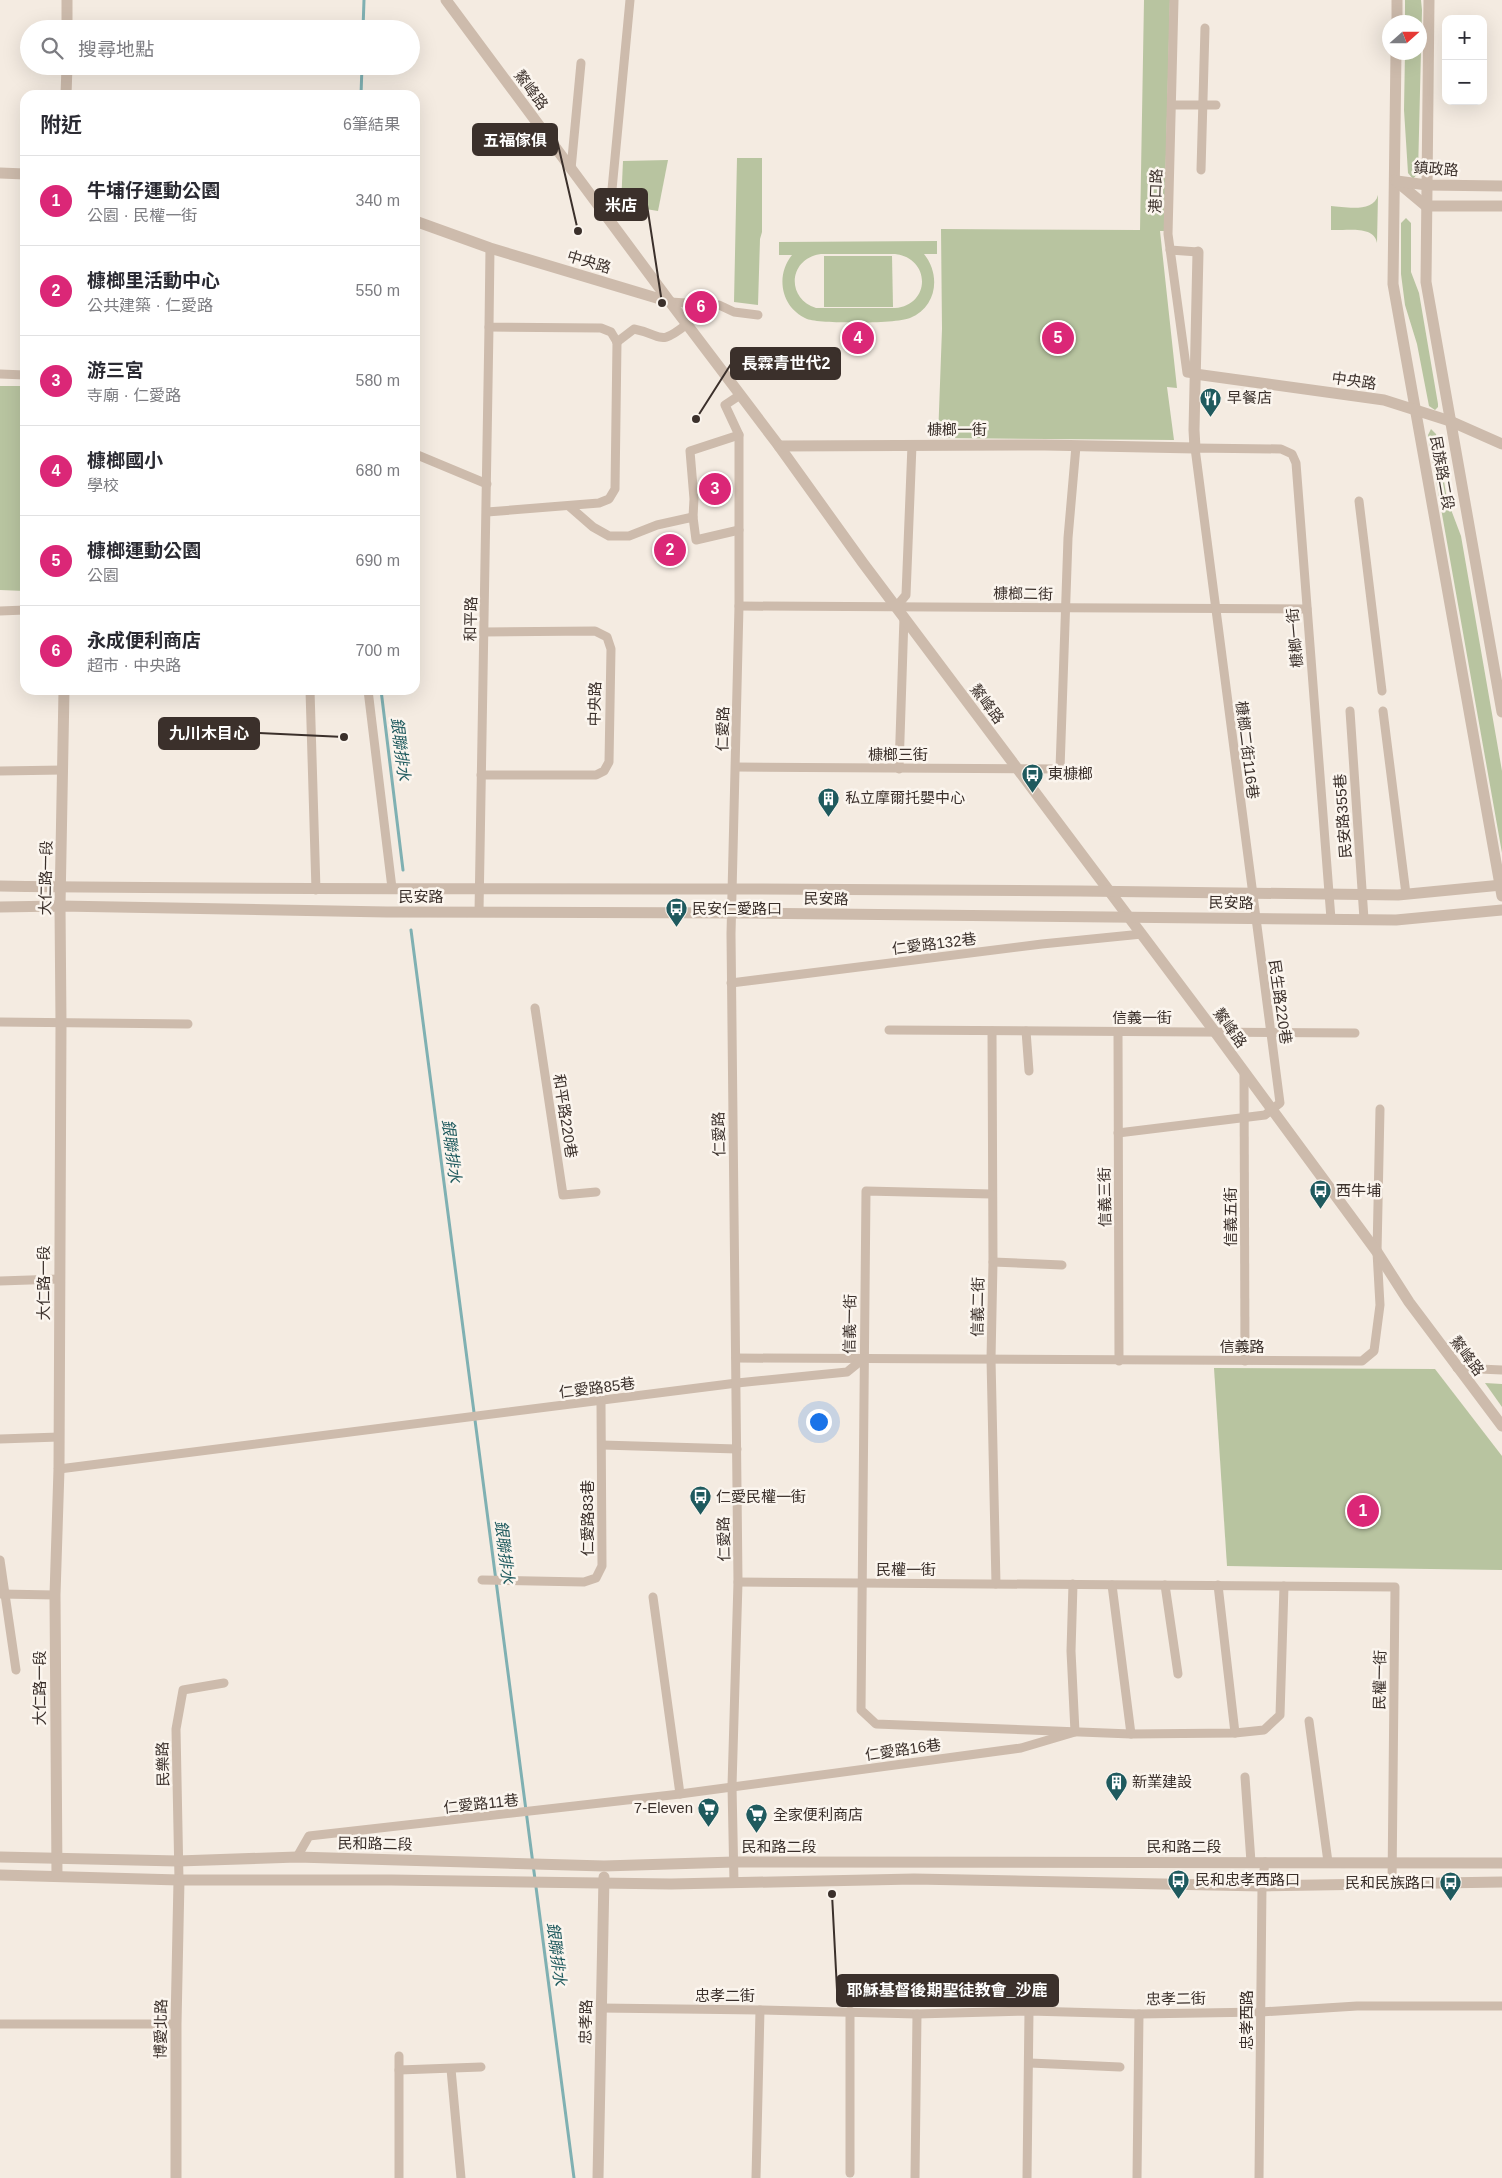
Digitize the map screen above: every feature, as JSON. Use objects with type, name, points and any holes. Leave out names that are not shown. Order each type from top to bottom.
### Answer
[{"type":"street","points":[[67,0],[67,20]]},
{"type":"street","name":"鰲峰路","points":[[446,0],[609,221],[779,446],[896,607],[1215,1032],[1377,1252],[1409,1302],[1457,1368],[1502,1426]]},
{"type":"street","points":[[609,221],[630,0]]},
{"type":"street","name":"港口路","points":[[1174,0],[1168,234],[1187,373],[1195,374]]},
{"type":"street","points":[[1397,0],[1397,15]]},
{"type":"street","name":"民族路二段","points":[[1429,0],[1426,282],[1502,712]]},
{"type":"street","points":[[1201,170],[1205,28]]},
{"type":"street","name":"民族路二段","points":[[1396,60],[1393,284],[1501,889]]},
{"type":"street","points":[[572,169],[581,63]]},
{"type":"street","points":[[66,90],[67,75]]},
{"type":"street","points":[[1172,105],[1216,105]]},
{"type":"street","points":[[0,173],[20,174]]},
{"type":"street","name":"鎮政路","points":[[1395,180],[1427,186],[1502,186]]},
{"type":"street","name":"鎮政路","points":[[1395,180],[1426,206]]},
{"type":"street","points":[[1426,206],[1502,206]]},
{"type":"street","name":"中央路","points":[[420,223],[490,248],[670,302],[719,305],[734,312],[758,315]]},
{"type":"street","name":"和平路","points":[[478,912],[487,512],[490,248]]},
{"type":"street","points":[[1170,250],[1198,252],[1195,448]]},
{"type":"street","points":[[617,342],[634,329],[646,331],[658,338],[665,338],[686,324]]},
{"type":"street","points":[[487,512],[599,503],[610,499],[615,490],[617,342],[611,332],[601,328],[489,326]]},
{"type":"street","points":[[0,374],[20,374]]},
{"type":"street","name":"中央路","points":[[1195,374],[1384,400],[1450,421],[1502,444]]},
{"type":"street","name":"仁愛路","points":[[734,1883],[732,1786],[738,1582],[731,913],[739,606],[739,434],[725,405],[740,395]]},
{"type":"street","points":[[739,434],[690,451],[696,540],[739,530]]},
{"type":"street","points":[[896,607],[906,595],[912,445]]},
{"type":"street","name":"槺榔一街","points":[[779,446],[912,445],[1281,449],[1292,454],[1296,463],[1331,919]]},
{"type":"street","points":[[1066,608],[1068,538],[1076,446]]},
{"type":"street","name":"槺榔二街116巷","points":[[1195,448],[1252,894]]},
{"type":"street","points":[[420,456],[487,484]]},
{"type":"street","points":[[1359,501],[1382,691]]},
{"type":"street","points":[[569,506],[593,527],[609,536],[629,536],[656,525],[693,517]]},
{"type":"street","name":"槺榔二街","points":[[739,606],[1307,609]]},
{"type":"street","name":"槺榔三街","points":[[736,767],[1060,769],[1066,608]]},
{"type":"street","points":[[0,610],[20,610]]},
{"type":"street","points":[[899,768],[904,617]]},
{"type":"street","name":"中央路","points":[[481,775],[596,775],[604,771],[609,762],[611,650],[607,637],[595,631],[484,632]]},
{"type":"street","name":"大仁路一段","points":[[57,1876],[55,1595],[59,1437],[60,887],[64,695]]},
{"type":"street","points":[[310,695],[316,910]]},
{"type":"street","points":[[369,695],[392,888]]},
{"type":"street","name":"民安路355巷","points":[[1350,711],[1364,919]]},
{"type":"street","points":[[1383,712],[1406,894]]},
{"type":"street","points":[[0,770],[63,770]]},
{"type":"street","name":"民安路","points":[[0,886],[316,890],[392,888],[732,889],[1363,895],[1501,889]]},
{"type":"street","name":"民生路220巷","points":[[1252,894],[1280,1103],[1272,1110]]},
{"type":"street","name":"民安路","points":[[0,907],[60,906],[478,912],[1396,920],[1502,910]]},
{"type":"street","name":"仁愛路132巷","points":[[731,983],[1042,944],[1142,934]]},
{"type":"street","name":"和平路220巷","points":[[535,1008],[563,1195],[596,1192]]},
{"type":"street","points":[[0,1022],[188,1024]]},
{"type":"street","name":"信義一街","points":[[889,1030],[1215,1032]]},
{"type":"street","name":"信義二街","points":[[992,1031],[991,1194],[993,1262],[991,1358],[996,1584]]},
{"type":"street","points":[[1026,1031],[1029,1071]]},
{"type":"street","name":"信義三街","points":[[1118,1032],[1119,1361]]},
{"type":"street","points":[[1215,1032],[1355,1033]]},
{"type":"street","name":"信義五街","points":[[1244,1073],[1245,1361]]},
{"type":"street","name":"信義路","points":[[736,1358],[1362,1361],[1374,1351],[1380,1305],[1377,1252],[1380,1109]]},
{"type":"street","points":[[1118,1133],[1245,1118],[1265,1115],[1272,1110]]},
{"type":"street","name":"信義一街","points":[[991,1194],[866,1191],[861,1710],[876,1724],[1075,1732]]},
{"type":"street","points":[[993,1262],[1062,1265]]},
{"type":"street","points":[[0,1281],[60,1279]]},
{"type":"street","points":[[737,1383],[847,1372],[863,1358]]},
{"type":"street","points":[[1457,1368],[1502,1370]]},
{"type":"street","name":"仁愛路85巷","points":[[58,1469],[601,1402],[737,1383]]},
{"type":"street","name":"仁愛路83巷","points":[[485,1580],[584,1582],[596,1578],[602,1566],[601,1402]]},
{"type":"street","points":[[0,1439],[59,1437]]},
{"type":"street","points":[[602,1445],[737,1449]]},
{"type":"street","points":[[0,1560],[2,1594],[16,1670]]},
{"type":"street","name":"民權一街","points":[[738,1582],[1395,1586],[1392,1885]]},
{"type":"street","points":[[1073,1584],[1071,1652],[1075,1732],[1131,1734],[1235,1733],[1264,1730],[1280,1715],[1284,1586]]},
{"type":"street","points":[[1112,1585],[1131,1734]]},
{"type":"street","points":[[1165,1585],[1178,1674]]},
{"type":"street","points":[[1218,1585],[1235,1733]]},
{"type":"street","points":[[2,1594],[55,1595]]},
{"type":"street","points":[[653,1597],[680,1794]]},
{"type":"street","name":"民樂路","points":[[180,1880],[176,1730],[183,1690],[224,1683]]},
{"type":"street","points":[[1308,1721],[1328,1862]]},
{"type":"street","name":"仁愛路16巷","points":[[732,1786],[1020,1748],[1075,1732]]},
{"type":"street","points":[[1245,1777],[1250,1862]]},
{"type":"street","name":"仁愛路11巷","points":[[297,1857],[309,1836],[680,1794],[732,1786]]},
{"type":"street","name":"民和路二段","points":[[0,1857],[178,1861],[297,1857],[604,1866],[734,1862],[1502,1863]]},
{"type":"street","points":[[391,1880],[393,1860]]},
{"type":"street","name":"忠孝西路","points":[[1259,2178],[1262,1886],[1265,1862]]},
{"type":"street","name":"忠孝路","points":[[598,2178],[604,1866]]},
{"type":"street","points":[[0,1875],[180,1880],[604,1883],[914,1880],[1262,1886],[1502,1882]]},
{"type":"street","name":"博愛北路","points":[[176,2178],[176,2024],[180,1880]]},
{"type":"street","name":"忠孝二街","points":[[601,2008],[850,2011],[917,2014],[1029,2011],[1138,2014],[1261,2012],[1358,2006],[1502,2006]]},
{"type":"street","points":[[756,2178],[760,2010]]},
{"type":"street","points":[[850,2011],[850,2173]]},
{"type":"street","points":[[1027,2178],[1030,2063],[1029,2011]]},
{"type":"street","points":[[915,2178],[917,2014]]},
{"type":"street","points":[[1136,2178],[1138,2014]]},
{"type":"street","points":[[0,2024],[176,2024]]},
{"type":"street","points":[[398,2056],[399,2178]]},
{"type":"street","points":[[1030,2063],[1120,2067]]},
{"type":"street","points":[[399,2070],[481,2067]]},
{"type":"street","points":[[451,2069],[461,2178]]},
{"type":"green space","points":[[1144,0],[1170,0],[1164,231],[1160,231],[1177,388],[1167,387],[1174,440],[938,438],[942,329],[941,229],[1140,230]]},
{"type":"green space","points":[[1405,0],[1421,0],[1422,15],[1405,15]]},
{"type":"green space","points":[[1405,60],[1421,60],[1418,173],[1413,179],[1408,173],[1404,110]]},
{"type":"green space","points":[[737,158],[762,158],[762,232],[760,239],[758,305],[734,302]]},
{"type":"green space","points":[[668,160],[658,211],[621,205],[623,161]]},
{"type":"green space","points":[[1378,195],[1377,243],[1375,237],[1365,231],[1331,230],[1331,206],[1365,207],[1375,201]]},
{"type":"green space","points":[[1406,218],[1411,223],[1411,272],[1419,293],[1438,404],[1435,410],[1429,406],[1417,344],[1405,305],[1401,274],[1401,223]]},
{"type":"green space","points":[[937,241],[937,254],[924,254],[933,271],[934,290],[926,306],[919,313],[902,320],[842,322],[807,319],[791,307],[783,291],[784,272],[792,255],[779,255],[779,242]],"holes":[[[821,254],[895,254],[907,257],[915,264],[920,272],[922,281],[920,291],[915,299],[907,305],[895,308],[816,308],[806,303],[799,296],[796,288],[797,270],[810,257]]]},
{"type":"green space","points":[[824,256],[892,256],[893,307],[824,307]]},
{"type":"green space","points":[[0,386],[20,386],[20,591],[0,590]]},
{"type":"green space","points":[[1431,429],[1436,434],[1447,499],[1461,536],[1502,771],[1502,853],[1428,435]]},
{"type":"green space","points":[[1214,1368],[1435,1369],[1502,1456],[1502,1570],[1227,1566]]},
{"type":"green space","points":[[1485,1383],[1502,1384],[1502,1407]]},
{"type":"waterway","name":"銀聯排水","points":[[363,20],[364,0]]},
{"type":"waterway","name":"銀聯排水","points":[[361,90],[362,75]]},
{"type":"waterway","name":"銀聯排水","points":[[382,695],[403,870]]},
{"type":"waterway","name":"銀聯排水","points":[[411,930],[574,2178]]},
{"type":"place","name":"五福傢俱","points":[[578,231]]},
{"type":"place","name":"米店","points":[[662,303]]},
{"type":"place","name":"永成便利商店","points":[[701,307]]},
{"type":"place","name":"槺榔國小","points":[[858,338]]},
{"type":"place","name":"槺榔運動公園","points":[[1058,338]]},
{"type":"place","name":"早餐店","points":[[1211,417]]},
{"type":"place","name":"長霖青世代2","points":[[696,419]]},
{"type":"place","name":"游三宮","points":[[715,489]]},
{"type":"place","name":"槺榔里活動中心","points":[[670,550]]},
{"type":"place","name":"九川木目心","points":[[344,737]]},
{"type":"place","name":"東槺榔","points":[[1032,793]]},
{"type":"place","name":"私立摩爾托嬰中心","points":[[829,817]]},
{"type":"place","name":"民安仁愛路口","points":[[676,928]]},
{"type":"place","name":"西牛埔","points":[[1320,1210]]},
{"type":"place","name":"牛埔仔運動公園","points":[[1363,1511]]},
{"type":"place","name":"仁愛民權一街","points":[[700,1516]]},
{"type":"place","name":"新業建設","points":[[1116,1801]]},
{"type":"place","name":"7-Eleven","points":[[709,1827]]},
{"type":"place","name":"全家便利商店","points":[[757,1834]]},
{"type":"place","name":"耶穌基督後期聖徒教會_沙鹿","points":[[832,1894]]},
{"type":"place","name":"民和忠孝西路口","points":[[1179,1899]]},
{"type":"place","name":"民和民族路口","points":[[1451,1902]]}]
